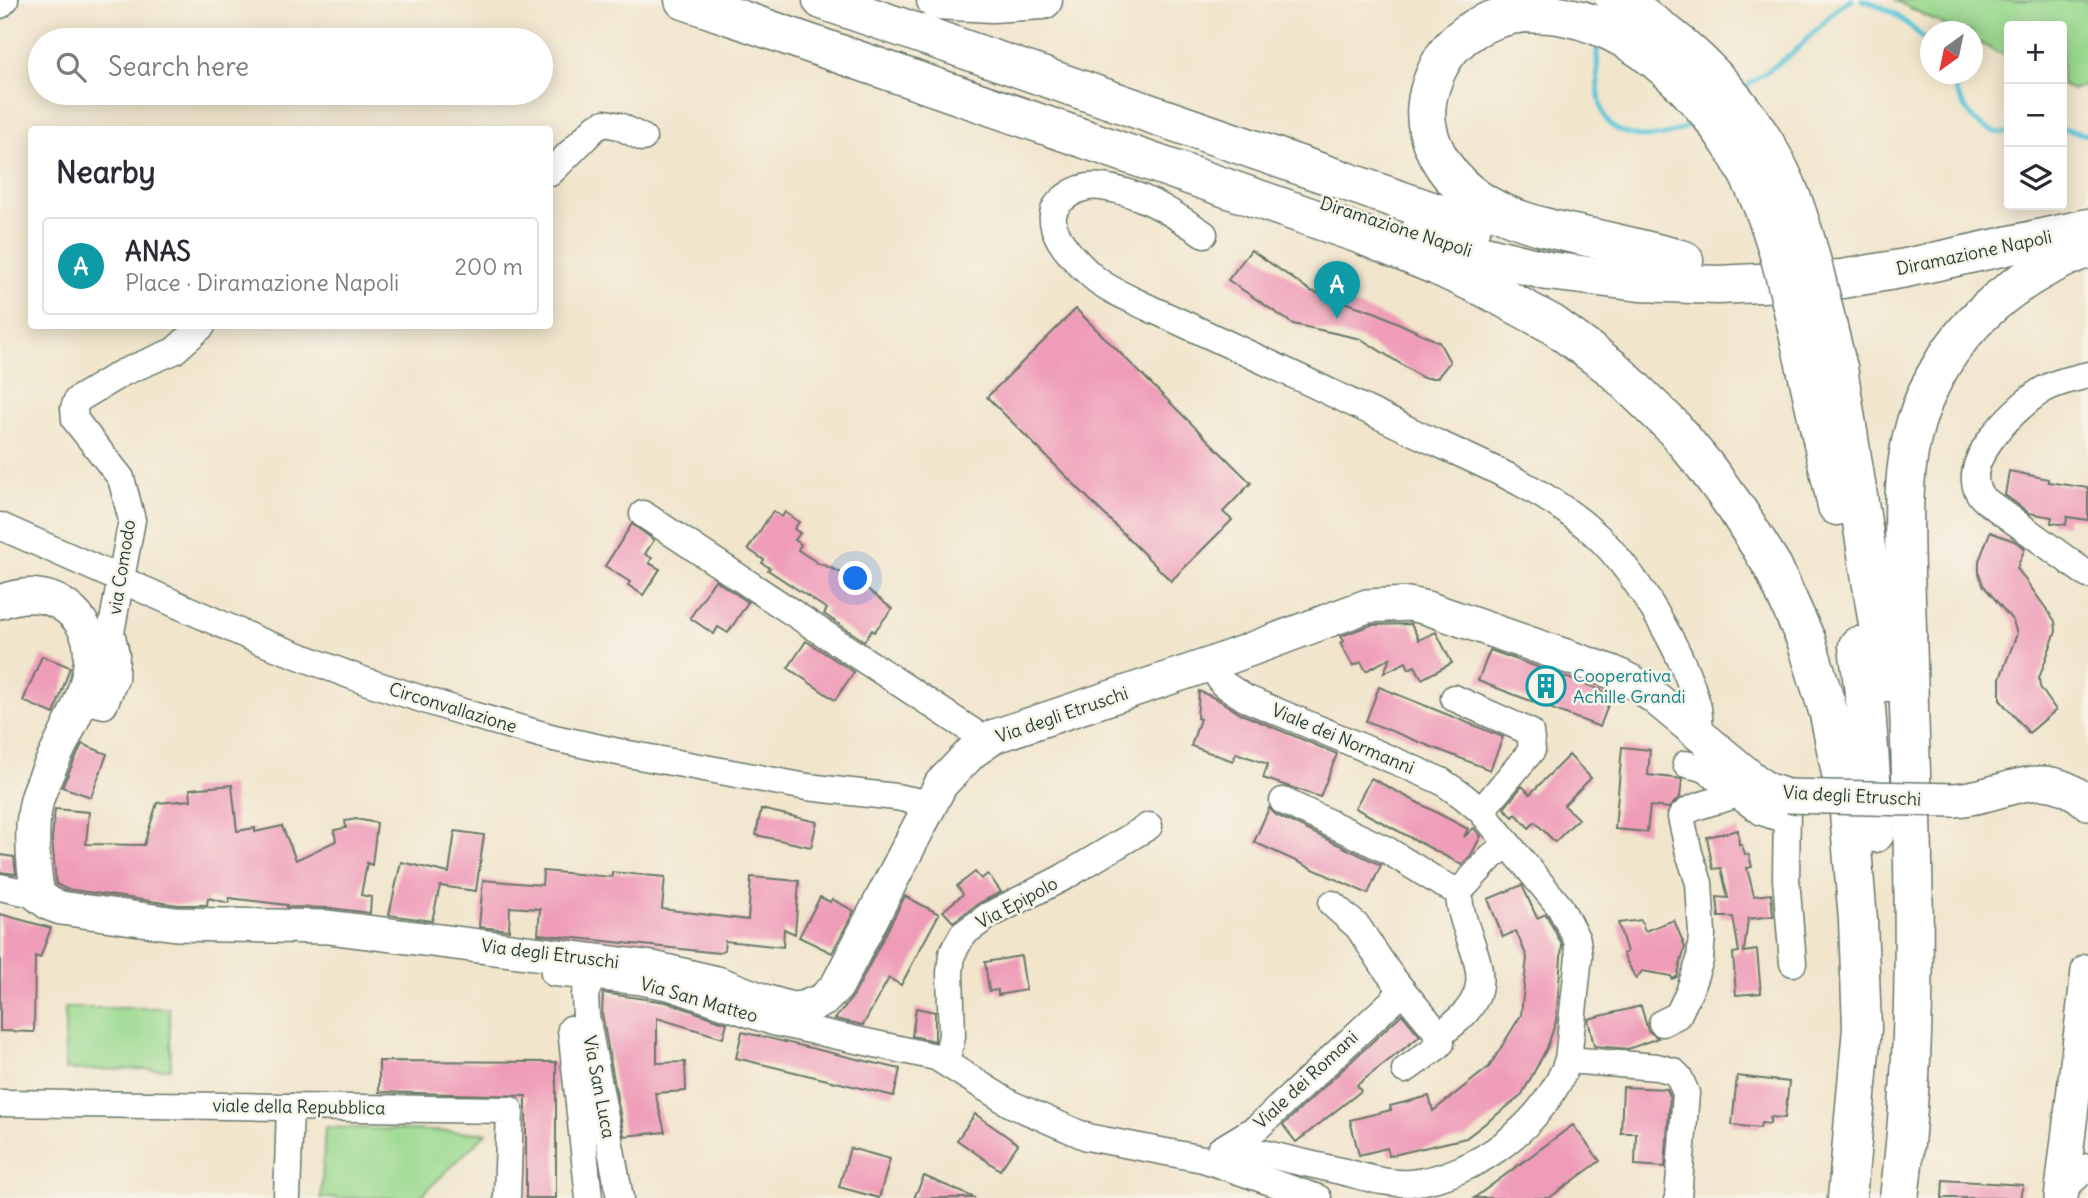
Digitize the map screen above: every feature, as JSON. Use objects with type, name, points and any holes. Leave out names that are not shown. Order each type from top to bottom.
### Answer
[{"type":"highway","points":[[684,0],[1362,235],[1437,266],[1552,324],[1612,368],[1672,426],[1735,508],[1773,567],[1807,640],[1829,715],[1849,813],[1858,920],[1862,1028],[1847,1198]]},
{"type":"highway","name":"Diramazione Napoli","points":[[729,0],[1372,220],[1460,249],[1548,271],[1640,282],[1718,285],[1842,279],[1906,268],[2088,228]]},
{"type":"highway","name":"Diramazione Napoli","points":[[822,0],[1466,223],[1549,245],[1601,254],[1684,260],[1758,261],[1837,255],[2088,204]]},
{"type":"highway","points":[[936,0],[992,3],[1043,0]]},
{"type":"highway","points":[[1615,0],[1678,42],[1711,74],[1743,111],[1768,150],[1794,205],[1823,370],[1887,676],[1899,832],[1895,1056],[1884,1198]]},
{"type":"highway","points":[[1684,260],[1553,230],[1501,213],[1454,182],[1444,169],[1425,123],[1427,96],[1440,64],[1450,50],[1476,27],[1508,14],[1563,15],[1595,25],[1630,42],[1673,76],[1713,118],[1744,163],[1765,211],[1823,370],[1866,708],[1874,815],[1878,1031],[1871,1129],[1862,1198]]},
{"type":"highway","points":[[1899,1198],[1912,1053],[1915,863],[1904,534],[1906,458],[1917,419],[1939,367],[1956,342],[1988,307],[2015,285],[2048,265],[2088,248]]},
{"type":"main road","points":[[0,602],[26,596],[46,597],[64,605],[78,619],[91,644],[89,679],[36,803],[33,858],[38,895]]},
{"type":"main road","name":"Via degli Etruschi","points":[[38,895],[61,908],[176,923],[328,927],[653,968],[717,983],[792,1009],[802,1018],[837,986],[940,784],[953,769],[991,739],[1211,664],[1367,606],[1409,604],[1612,672],[1639,685],[1693,750],[1768,799],[1953,800],[2036,783],[2062,786],[2088,803]]},
{"type":"main road","points":[[2061,1194],[2088,971]]},
{"type":"street","points":[[0,5],[5,0]]},
{"type":"street","points":[[553,170],[596,127],[605,122],[643,138]]},
{"type":"street","points":[[1204,234],[1160,206],[1130,193],[1103,187],[1087,186],[1072,191],[1056,204],[1053,214],[1057,237],[1094,278],[1149,308],[1498,472],[1570,514],[1586,527],[1618,557],[1634,578],[1674,647],[1698,706],[1693,750]]},
{"type":"street","name":"via Comodo","points":[[80,699],[104,705],[115,679],[116,654],[111,632],[132,520],[121,478],[75,420],[74,408],[77,400],[122,373],[174,351],[199,329]]},
{"type":"street","points":[[2088,375],[2064,380],[2041,391],[2001,426],[1983,449],[1976,467],[1975,481],[1979,495],[1985,500],[2088,575]]},
{"type":"street","points":[[643,514],[991,739]]},
{"type":"street","name":"Circonvallazione","points":[[0,526],[257,640],[368,682],[554,738],[807,787],[896,797],[931,804]]},
{"type":"street","points":[[738,563],[991,739]]},
{"type":"street","name":"Viale dei Normanni","points":[[1211,664],[1222,683],[1245,698],[1441,781],[1481,811],[1560,907],[1577,940],[1579,956],[1568,1060],[1555,1092],[1524,1128],[1483,1157],[1452,1172],[1420,1180],[1378,1181],[1231,1144]]},
{"type":"street","points":[[1454,698],[1530,732],[1532,751],[1481,811]]},
{"type":"street","points":[[1662,1023],[1678,1015],[1700,960],[1702,934],[1699,883],[1681,817],[1690,808],[1720,802],[1768,799],[1786,879],[1793,963]]},
{"type":"street","points":[[1283,801],[1387,850],[1459,892]]},
{"type":"street","name":"Via Epipolo","points":[[946,1062],[952,1036],[952,954],[963,934],[988,916],[1064,877],[1149,826]]},
{"type":"street","points":[[1440,1033],[1470,1006],[1480,982],[1479,965],[1462,922],[1459,892],[1492,856],[1508,844]]},
{"type":"street","points":[[0,887],[38,895]]},
{"type":"street","points":[[1332,904],[1358,927],[1388,972],[1431,1027],[1440,1033]]},
{"type":"street","points":[[572,975],[567,992],[589,1198]]},
{"type":"street","name":"Via San Matteo","points":[[572,975],[670,987],[773,1022],[802,1018],[936,1057],[1011,1104],[1087,1138],[1203,1159],[1318,1198]]},
{"type":"street","name":"Via San Luca","points":[[572,975],[585,995],[586,1016],[620,1198]]},
{"type":"street","name":"Viale dei Romani","points":[[1203,1159],[1258,1127],[1403,991]]},
{"type":"street","points":[[1405,1070],[1441,1043],[1440,1033]]},
{"type":"street","points":[[1568,1060],[1657,1067],[1674,1071],[1679,1077],[1686,1093],[1678,1198]]},
{"type":"street","name":"viale della Repubblica","points":[[0,1103],[510,1110],[507,1198]]},
{"type":"street","points":[[287,1198],[290,1107]]},
{"type":"street","points":[[2061,1194],[2088,1167]]},
{"type":"green space","points":[[1894,0],[2088,0],[2088,84],[2072,90],[2067,88],[2067,21],[2004,21],[2004,56],[1983,45],[1983,21],[1936,21]]},
{"type":"green space","points":[[65,1008],[169,1008],[171,1069],[65,1070]]},
{"type":"green space","points":[[325,1127],[486,1133],[419,1198],[321,1198]]},
{"type":"building","points":[[1251,250],[1311,291],[1377,313],[1439,342],[1450,362],[1437,378],[1423,378],[1361,339],[1293,324],[1228,280]]},
{"type":"building","points":[[1076,309],[1251,483],[1223,512],[1232,520],[1171,581],[987,397]]},
{"type":"building","points":[[2009,471],[2048,479],[2048,482],[2088,488],[2088,520],[2067,517],[2066,525],[2051,523],[2052,517],[2029,513],[2005,495]]},
{"type":"building","points":[[773,511],[782,517],[785,512],[799,522],[794,529],[800,533],[795,540],[801,544],[798,550],[821,565],[855,579],[892,609],[864,641],[824,614],[827,609],[768,570],[770,568],[762,563],[764,560],[748,549]]},
{"type":"building","points":[[632,524],[654,540],[645,554],[652,558],[649,563],[660,569],[643,595],[628,585],[630,582],[605,566]]},
{"type":"building","points":[[1990,532],[2025,548],[2017,568],[2055,621],[2056,631],[2039,678],[2040,687],[2056,710],[2029,733],[2000,700],[2000,678],[2017,634],[2013,621],[1983,585],[1979,573],[1979,561]]},
{"type":"building","points":[[715,580],[748,602],[728,633],[718,627],[714,634],[690,618]]},
{"type":"building","points":[[1411,624],[1419,640],[1436,632],[1452,663],[1422,679],[1415,666],[1409,669],[1406,662],[1384,673],[1390,658],[1366,671],[1361,662],[1353,666],[1340,643],[1344,641],[1341,636],[1371,625]]},
{"type":"building","points":[[806,641],[854,672],[835,700],[788,668]]},
{"type":"building","name":"Cooperativa Achille Grandi","points":[[1490,650],[1612,694],[1600,727],[1478,681]]},
{"type":"building","points":[[42,656],[70,667],[54,714],[23,701]]},
{"type":"building","points":[[1379,687],[1503,737],[1490,770],[1366,721]]},
{"type":"building","points":[[1199,691],[1239,713],[1337,754],[1320,797],[1263,778],[1268,764],[1236,753],[1233,761],[1191,746],[1200,719],[1197,718]]},
{"type":"building","points":[[82,744],[107,754],[91,797],[62,787]]},
{"type":"building","points":[[1622,747],[1650,750],[1648,775],[1682,779],[1680,797],[1669,808],[1650,806],[1647,832],[1615,829]]},
{"type":"building","points":[[1569,755],[1591,778],[1564,805],[1578,819],[1555,842],[1535,822],[1529,828],[1516,814],[1513,817],[1504,808],[1522,786],[1530,794]]},
{"type":"building","points":[[1371,778],[1468,829],[1464,837],[1474,828],[1481,836],[1471,855],[1462,865],[1355,808]]},
{"type":"building","points":[[232,785],[237,831],[255,828],[255,832],[282,826],[296,860],[336,841],[334,830],[346,828],[345,821],[356,819],[377,823],[372,865],[367,863],[361,895],[371,897],[370,913],[330,908],[287,907],[229,898],[229,903],[208,898],[207,905],[178,905],[66,889],[56,884],[52,838],[55,809],[89,812],[86,844],[144,845],[157,803],[191,800],[190,789]]},
{"type":"building","points":[[1269,808],[1276,815],[1381,865],[1368,894],[1254,842]]},
{"type":"building","points":[[761,809],[817,822],[811,847],[756,835]]},
{"type":"building","points":[[1738,830],[1739,845],[1742,845],[1745,854],[1749,855],[1752,867],[1747,868],[1754,896],[1771,894],[1773,916],[1748,919],[1744,952],[1757,950],[1761,993],[1736,995],[1733,953],[1739,952],[1733,917],[1719,917],[1717,897],[1728,898],[1721,868],[1713,869],[1707,837]]},
{"type":"building","points":[[455,831],[484,835],[476,891],[440,886],[432,921],[389,915],[401,862],[449,873]]},
{"type":"building","points":[[0,855],[14,857],[16,874],[0,872]]},
{"type":"building","points":[[543,871],[612,877],[612,872],[665,877],[662,909],[748,920],[751,877],[799,881],[795,934],[784,929],[783,947],[725,941],[724,950],[719,953],[538,934],[540,909],[510,907],[509,930],[479,927],[483,880],[542,885]]},
{"type":"building","points":[[975,872],[981,879],[988,874],[1001,892],[979,903],[953,922],[943,911],[963,894],[957,886]]},
{"type":"building","points":[[1522,885],[1537,918],[1546,914],[1562,945],[1556,1021],[1547,1048],[1521,1096],[1466,1138],[1389,1156],[1387,1148],[1359,1155],[1350,1120],[1391,1110],[1390,1106],[1429,1096],[1433,1111],[1489,1067],[1521,1015],[1527,957],[1516,931],[1503,937],[1488,899]]},
{"type":"building","points":[[905,896],[939,914],[901,985],[889,978],[863,1025],[835,1019],[854,995]]},
{"type":"building","points":[[820,897],[830,902],[832,899],[854,911],[832,953],[799,937]]},
{"type":"building","points":[[0,914],[51,928],[40,958],[35,956],[34,1032],[0,1031]]},
{"type":"building","points":[[1641,920],[1645,931],[1674,920],[1685,947],[1677,977],[1672,979],[1671,976],[1642,971],[1636,979],[1623,954],[1627,952],[1618,923]]},
{"type":"building","points":[[1021,956],[1026,990],[998,995],[998,990],[989,991],[985,962]]},
{"type":"building","points":[[603,993],[666,1002],[727,1023],[723,1038],[657,1018],[657,1063],[685,1062],[686,1091],[655,1093],[665,1132],[624,1136],[602,1014]]},
{"type":"building","points":[[1641,1006],[1648,1031],[1658,1038],[1628,1049],[1594,1046],[1588,1019]]},
{"type":"building","points":[[916,1008],[935,1012],[935,1041],[912,1036]]},
{"type":"building","points":[[1402,1014],[1420,1036],[1357,1085],[1361,1091],[1296,1142],[1283,1125]]},
{"type":"building","points":[[742,1032],[900,1069],[894,1096],[736,1058]]},
{"type":"building","points":[[379,1061],[556,1062],[556,1198],[526,1198],[526,1096],[379,1092]]},
{"type":"building","points":[[1737,1076],[1789,1082],[1785,1118],[1770,1117],[1770,1124],[1761,1123],[1760,1128],[1732,1125]]},
{"type":"building","points":[[1623,1087],[1667,1089],[1670,1096],[1665,1167],[1635,1165],[1636,1133],[1621,1133]]},
{"type":"building","points":[[975,1114],[1018,1144],[1000,1170],[957,1140]]},
{"type":"building","points":[[1573,1125],[1600,1161],[1549,1198],[1474,1198]]},
{"type":"building","points":[[850,1148],[890,1159],[879,1198],[839,1187]]},
{"type":"building","points":[[924,1176],[975,1198],[914,1198]]},
{"type":"building","points":[[1943,1180],[2023,1185],[2020,1198],[1942,1198]]},
{"type":"waterway","points":[[1742,89],[1792,54],[1840,6],[1852,0]]},
{"type":"waterway","points":[[1862,0],[1881,7],[1920,35]]},
{"type":"waterway","points":[[1597,42],[1600,100],[1605,117],[1613,127],[1635,136],[1653,137],[1671,133],[1697,121]]},
{"type":"waterway","points":[[1952,84],[1963,105],[1977,122],[1985,128],[2004,133]]},
{"type":"waterway","points":[[2067,130],[2088,135]]},
{"type":"place","name":"ANAS","points":[[1337,319]]},
{"type":"place","name":"Cooperativa Achille Grandi","points":[[1546,686]]}]
